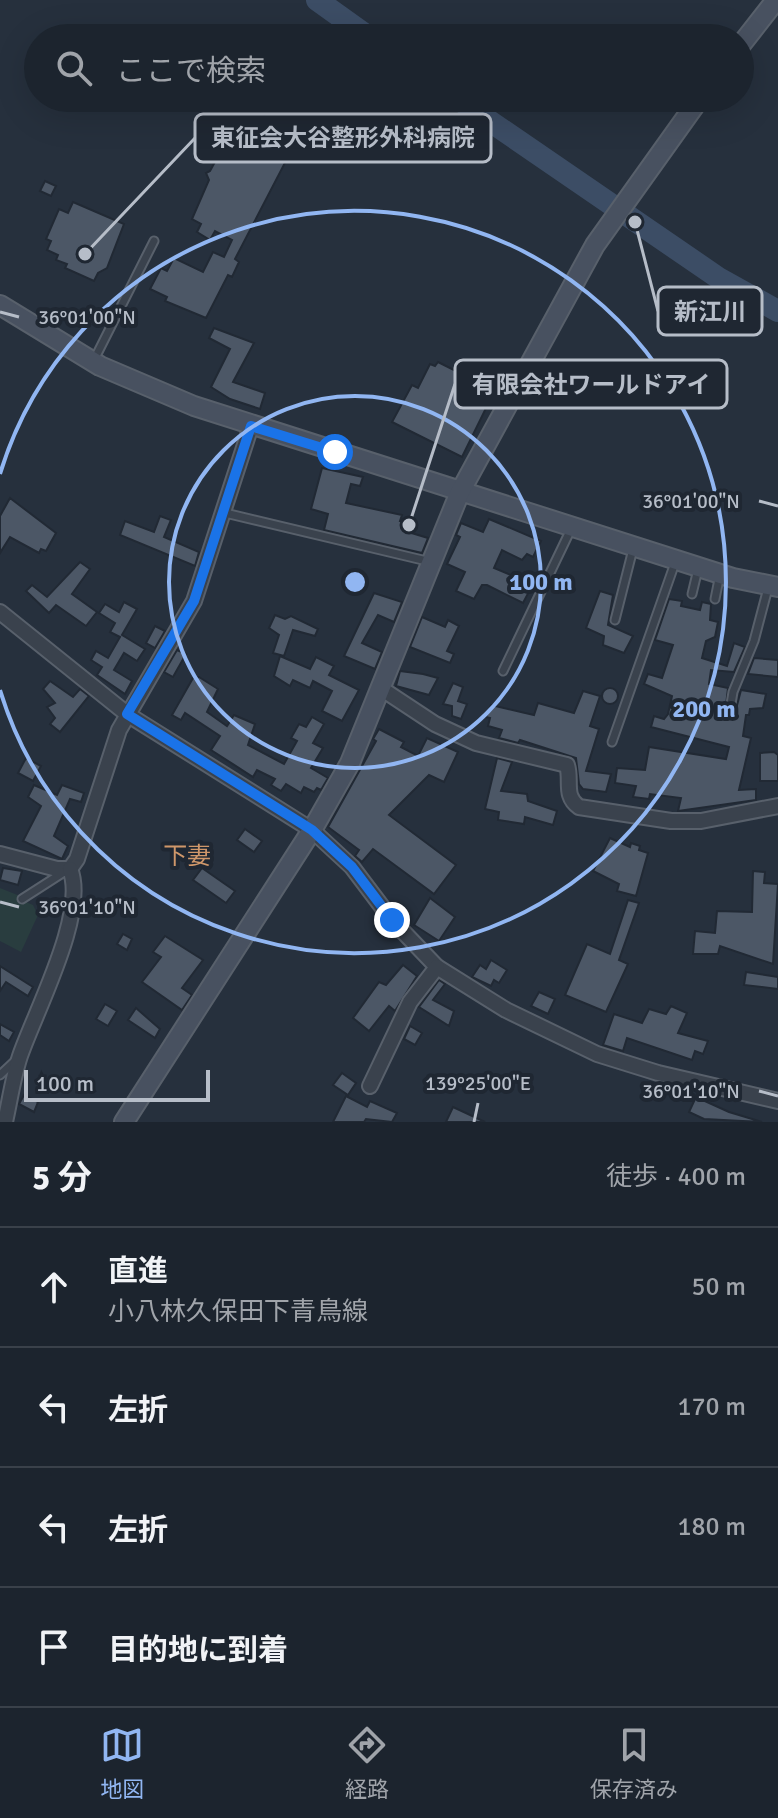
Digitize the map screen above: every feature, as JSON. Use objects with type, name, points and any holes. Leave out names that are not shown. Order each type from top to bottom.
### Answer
[{"type":"street","points":[[754,28],[776,0]]},
{"type":"street","points":[[124,1122],[312,830],[350,763],[460,492],[561,302],[599,240],[690,112]]},
{"type":"street","points":[[0,305],[93,362],[158,392],[251,426],[720,574],[773,586]]},
{"type":"street","points":[[70,869],[77,859],[127,714],[194,601],[251,426]]},
{"type":"street","points":[[0,612],[127,714],[312,830],[352,867],[392,920],[437,967],[517,1016],[597,1054],[658,1073],[778,1101]]},
{"type":"street","points":[[382,689],[435,724],[476,743],[567,765],[568,790],[572,802],[579,807],[671,821],[701,821],[778,806]]},
{"type":"street","points":[[0,854],[57,869],[70,869]]},
{"type":"street","points":[[5,1122],[20,1056],[43,1005],[63,941],[72,898],[74,877],[70,869]]},
{"type":"street","points":[[370,1086],[410,1002],[437,967]]},
{"type":"lane","points":[[93,362],[154,241]]},
{"type":"lane","points":[[225,513],[433,563]]},
{"type":"lane","points":[[503,671],[572,527]]},
{"type":"lane","points":[[615,620],[634,547]]},
{"type":"lane","points":[[612,742],[676,560]]},
{"type":"lane","points":[[692,594],[699,567]]},
{"type":"lane","points":[[715,599],[720,574]]},
{"type":"lane","points":[[730,710],[731,698],[773,586]]},
{"type":"lane","points":[[22,899],[70,869]]},
{"type":"lane","points":[[0,1075],[20,1056]]},
{"type":"green space","points":[[0,888],[33,905],[38,915],[21,952],[0,941]]},
{"type":"building","points":[[236,138],[245,143],[242,147],[261,157],[263,153],[273,158],[277,151],[288,157],[235,259],[239,262],[232,277],[228,275],[206,318],[165,301],[167,297],[150,289],[161,268],[167,271],[174,258],[203,272],[213,252],[224,257],[232,240],[215,231],[210,240],[197,232],[201,224],[192,219],[209,180],[206,173],[227,140],[233,143]]},
{"type":"building","points":[[45,181],[56,186],[51,196],[40,191]]},
{"type":"building","points":[[73,202],[124,224],[107,268],[98,273],[94,281],[65,268],[67,264],[56,260],[58,255],[47,250],[51,241],[46,239],[59,209],[68,213]]},
{"type":"building","points":[[214,328],[254,343],[233,382],[265,393],[260,409],[230,399],[211,387],[230,349],[209,338]]},
{"type":"building","points":[[438,362],[478,382],[475,386],[491,398],[462,457],[392,422],[412,385],[418,388],[430,364],[435,366]]},
{"type":"building","points":[[322,468],[363,477],[360,486],[351,484],[346,503],[402,515],[400,521],[407,523],[405,531],[428,538],[422,553],[324,530],[328,514],[311,509]]},
{"type":"building","points":[[10,498],[56,533],[46,551],[41,549],[39,553],[10,537],[0,553],[0,516]]},
{"type":"building","points":[[160,516],[171,520],[164,537],[199,552],[195,566],[120,535],[125,521],[154,532]]},
{"type":"building","points":[[489,519],[541,541],[533,557],[527,554],[522,560],[502,550],[494,568],[533,584],[523,603],[487,585],[482,585],[474,599],[456,591],[465,572],[447,564],[460,537],[456,535],[461,523],[483,532]]},
{"type":"building","points":[[80,562],[90,569],[72,594],[97,612],[86,626],[56,605],[49,613],[26,591],[32,585],[47,597]]},
{"type":"building","points":[[600,591],[613,595],[608,625],[633,636],[624,653],[603,645],[604,636],[586,628]]},
{"type":"building","points":[[374,593],[402,602],[394,622],[378,615],[362,643],[382,652],[375,669],[344,656]]},
{"type":"building","points":[[669,599],[682,601],[681,606],[700,610],[702,602],[711,604],[710,620],[718,622],[715,637],[706,641],[702,658],[727,666],[734,643],[745,647],[734,672],[711,670],[709,684],[728,688],[725,714],[735,713],[741,690],[766,694],[763,708],[750,709],[749,715],[746,715],[743,736],[751,738],[739,790],[756,789],[756,800],[678,811],[681,798],[650,794],[649,799],[633,797],[636,786],[615,783],[617,768],[645,770],[649,747],[726,759],[729,747],[651,727],[654,716],[664,719],[668,714],[672,696],[644,684],[648,674],[662,678],[673,645],[655,640]]},
{"type":"building","points":[[124,602],[137,609],[122,635],[145,649],[137,661],[124,653],[114,670],[132,681],[125,694],[97,675],[102,667],[91,660],[96,651],[108,658],[120,637],[110,632],[115,623],[99,613],[105,604],[119,612]]},
{"type":"building","points":[[275,615],[285,619],[291,616],[318,629],[315,636],[293,630],[284,656],[273,653],[279,635],[269,628]]},
{"type":"building","points":[[422,617],[445,627],[448,620],[459,626],[447,651],[454,654],[450,663],[410,647]]},
{"type":"building","points":[[155,626],[165,631],[155,648],[146,643]]},
{"type":"building","points":[[177,650],[186,654],[173,677],[164,672]]},
{"type":"building","points":[[280,656],[310,669],[316,657],[334,666],[329,675],[359,690],[342,721],[322,711],[332,691],[313,681],[310,688],[293,680],[290,686],[274,676]]},
{"type":"building","points":[[754,658],[778,660],[778,677],[748,674]]},
{"type":"building","points":[[400,671],[438,678],[429,695],[396,686]]},
{"type":"building","points":[[199,677],[218,689],[207,712],[227,726],[234,715],[255,724],[248,745],[284,764],[297,741],[291,738],[299,724],[306,727],[312,717],[324,724],[313,743],[323,748],[311,768],[328,778],[321,790],[317,788],[314,792],[304,787],[301,793],[286,784],[281,791],[271,785],[275,779],[257,770],[253,777],[211,750],[220,736],[185,713],[181,720],[172,715],[193,678]]},
{"type":"building","points":[[50,681],[73,697],[80,689],[89,696],[60,732],[50,724],[55,718],[47,707],[55,703],[43,689]]},
{"type":"building","points":[[453,683],[463,687],[458,701],[467,704],[461,719],[452,716],[452,706],[443,704]]},
{"type":"building","points":[[607,688],[613,688],[618,696],[616,702],[607,704],[602,699],[602,693]]},
{"type":"building","points":[[583,691],[600,696],[590,726],[599,729],[586,771],[611,774],[606,792],[583,789],[579,784],[576,758],[520,740],[518,743],[499,738],[502,730],[488,726],[490,718],[486,717],[491,705],[534,715],[538,703],[574,713]]},
{"type":"building","points":[[379,729],[404,742],[401,747],[418,756],[427,738],[458,752],[444,782],[429,775],[389,815],[456,865],[434,894],[373,849],[362,862],[355,856],[359,850],[328,827],[376,741],[373,739]]},
{"type":"building","points":[[774,752],[778,755],[778,781],[760,781],[760,753]]},
{"type":"building","points":[[26,758],[41,766],[33,781],[18,773]]},
{"type":"building","points":[[497,758],[512,762],[501,791],[527,794],[528,801],[557,811],[553,825],[525,817],[524,824],[498,820],[499,812],[485,809]]},
{"type":"building","points":[[34,785],[57,795],[62,785],[84,793],[81,802],[70,799],[54,836],[68,846],[62,859],[23,841],[41,806],[28,797]]},
{"type":"building","points":[[245,829],[262,841],[254,852],[237,840]]},
{"type":"building","points":[[610,838],[630,847],[631,843],[640,846],[639,850],[648,853],[636,896],[617,891],[619,884],[593,871]]},
{"type":"building","points":[[3,868],[22,871],[18,885],[0,880]]},
{"type":"building","points":[[202,868],[235,891],[226,903],[193,880]]},
{"type":"building","points":[[753,871],[765,872],[764,883],[778,884],[773,964],[720,946],[718,954],[693,954],[695,931],[715,933],[717,911],[752,912]]},
{"type":"building","points":[[430,898],[455,917],[439,941],[414,925]]},
{"type":"building","points":[[628,900],[639,903],[619,960],[628,964],[606,1012],[565,995],[587,944],[610,954]]},
{"type":"building","points":[[123,934],[132,939],[127,950],[117,944]]},
{"type":"building","points":[[165,936],[203,960],[182,988],[192,995],[182,1010],[142,982],[161,957],[153,952]]},
{"type":"building","points":[[491,960],[507,970],[499,983],[494,980],[491,986],[472,977],[480,965],[486,969]]},
{"type":"building","points":[[403,965],[417,976],[395,1011],[389,1006],[369,1031],[353,1018],[379,982],[386,985]]},
{"type":"building","points":[[0,966],[33,987],[28,996],[6,982],[0,991]]},
{"type":"building","points":[[746,972],[778,977],[778,989],[744,985]]},
{"type":"building","points":[[439,980],[445,984],[433,1000],[454,1011],[449,1026],[419,1007]]},
{"type":"building","points":[[539,992],[555,999],[548,1014],[531,1006]]},
{"type":"building","points":[[105,1004],[117,1011],[108,1026],[96,1019]]},
{"type":"building","points":[[671,1006],[687,1013],[678,1033],[708,1041],[703,1054],[695,1051],[692,1060],[627,1038],[623,1051],[603,1045],[614,1014],[642,1023],[649,1009],[666,1014]]},
{"type":"building","points":[[136,1008],[160,1029],[155,1038],[128,1020]]},
{"type":"building","points":[[0,1024],[14,1032],[9,1041],[0,1035]]},
{"type":"building","points":[[410,1026],[422,1033],[415,1045],[404,1039]]},
{"type":"building","points":[[342,1073],[356,1083],[348,1095],[333,1085]]},
{"type":"building","points":[[24,1095],[38,1102],[34,1112],[19,1104]]},
{"type":"building","points":[[346,1096],[367,1107],[370,1101],[397,1113],[392,1122],[366,1119],[364,1122],[333,1122]]},
{"type":"building","points":[[696,1097],[762,1122],[704,1119],[689,1112]]},
{"type":"building","points":[[453,1107],[485,1122],[446,1122]]},
{"type":"waterway","points":[[317,0],[350,24]]},
{"type":"waterway","points":[[476,112],[720,279],[778,311]]},
{"type":"place","name":"新江川","points":[[635,222]]},
{"type":"place","name":"東征会大谷整形外科病院","points":[[85,254]]},
{"type":"place","name":"有限会社ワールドアイ","points":[[409,525]]},
{"type":"district","name":"下妻","points":[[187,856]]},
{"type":"route","points":[[335,452],[251,426],[194,601],[127,714],[312,830],[352,867],[392,920]]}]
